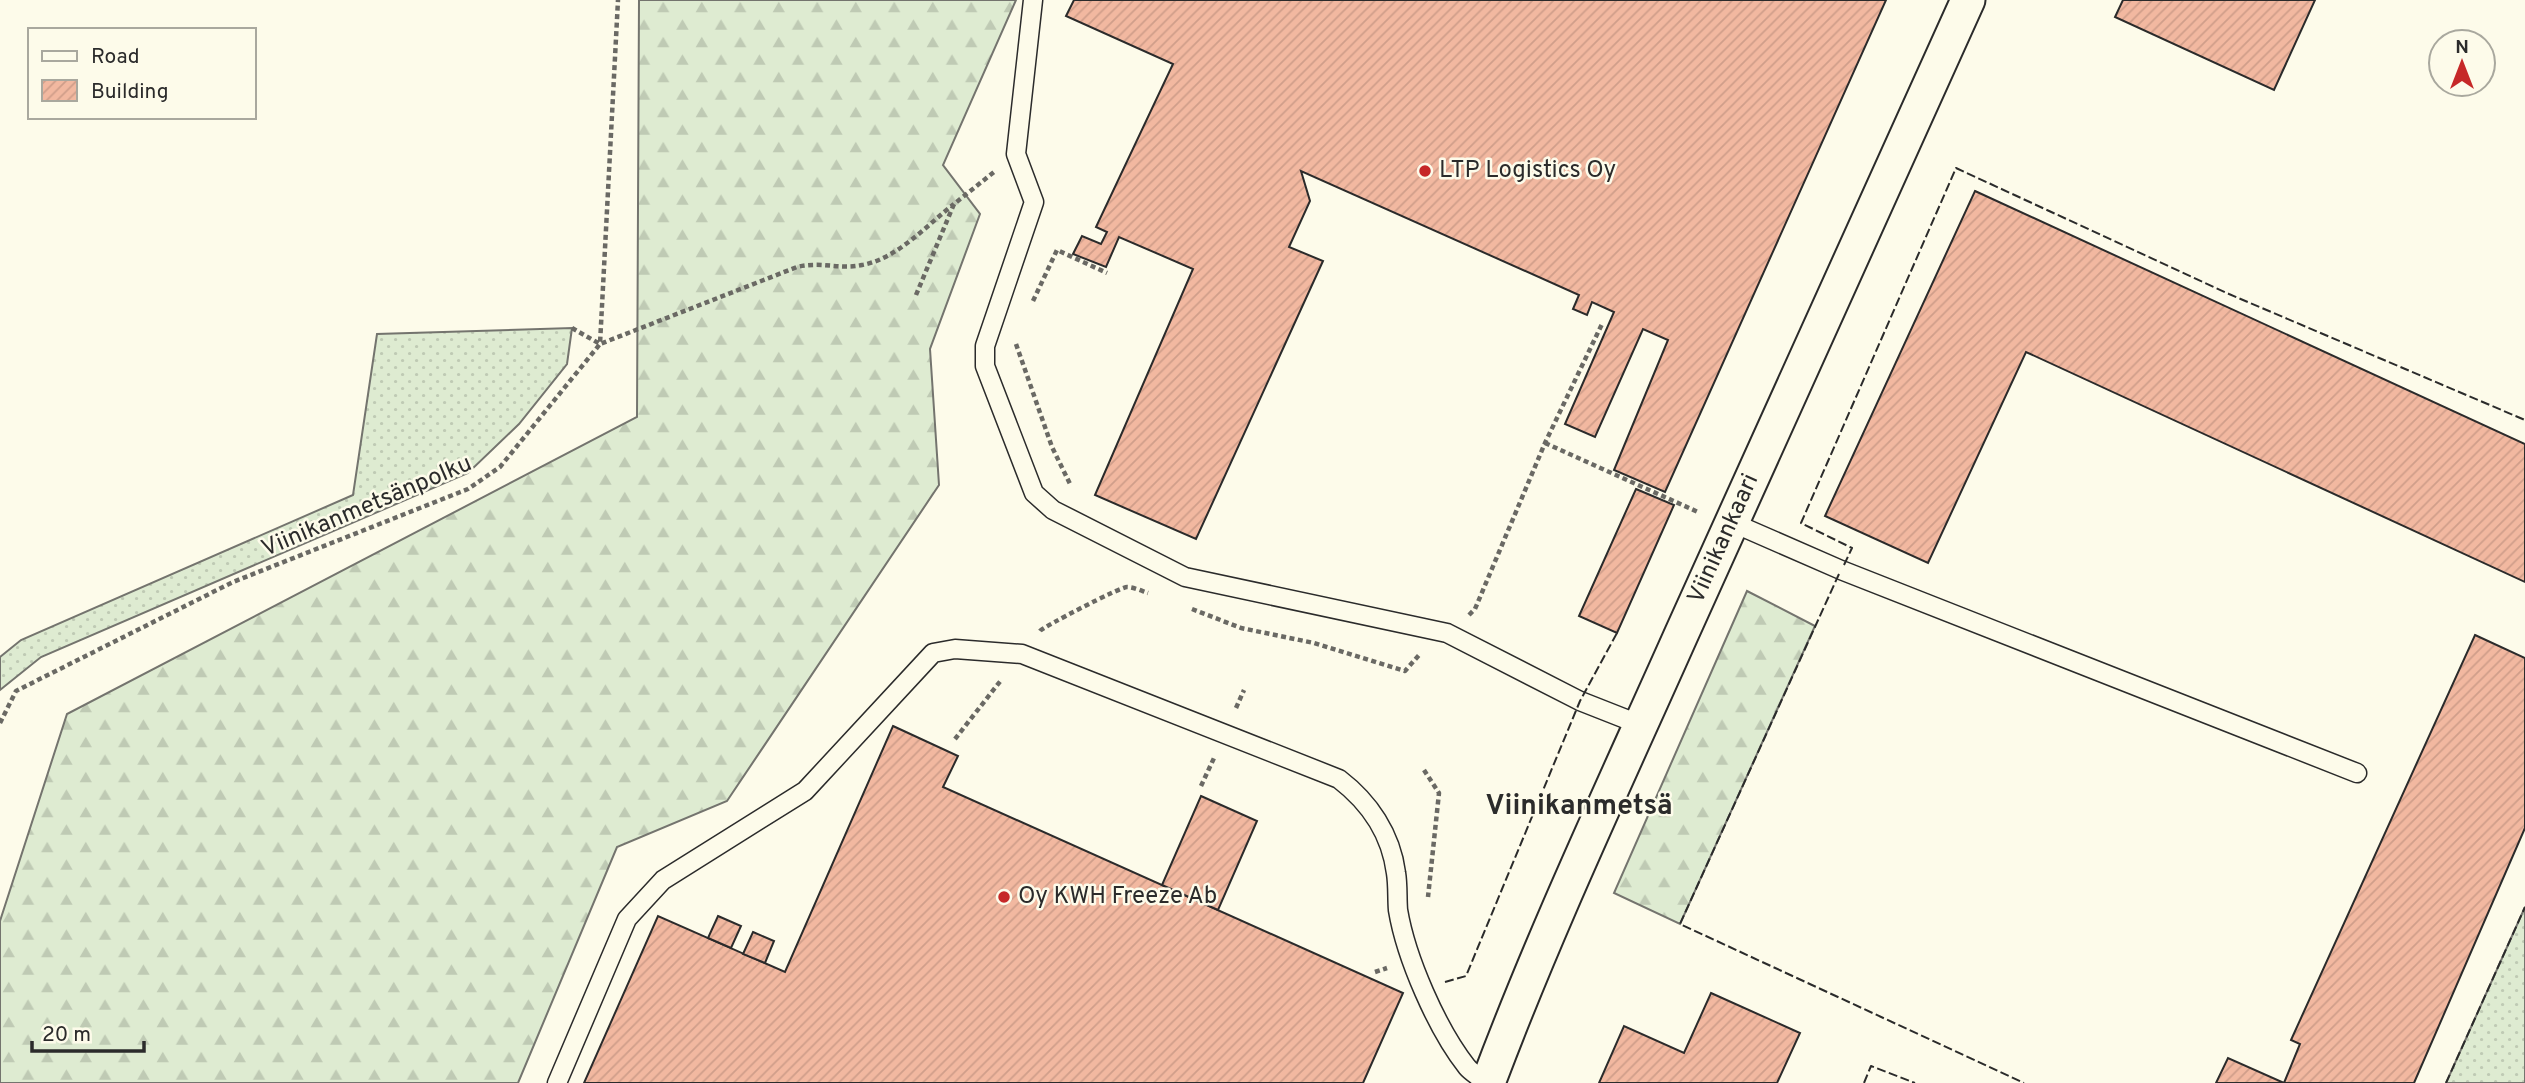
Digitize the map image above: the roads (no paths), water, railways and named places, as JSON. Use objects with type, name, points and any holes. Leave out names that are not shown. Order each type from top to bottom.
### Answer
[{"type":"street","name":"Viinikankaari","points":[[1488,1083],[1510,1024],[1640,725],[1719,519],[1968,0]]},
{"type":"lane","points":[[1033,0],[1016,154],[1034,202],[985,346],[985,366],[1034,493],[1053,510],[1185,577],[1447,634],[1580,701],[1640,725]]},
{"type":"lane","points":[[1719,519],[1841,570],[2357,773]]},
{"type":"lane","points":[[557,1083],[626,919],[663,880],[805,791],[933,653],[955,649],[1022,654],[1339,779],[1362,796],[1384,831],[1396,870],[1399,911],[1425,990],[1447,1037],[1468,1069],[1488,1083]]},
{"type":"place","name":"LTP Logistics Oy","points":[[1425,171]]},
{"type":"place","name":"Oy KWH Freeze Ab","points":[[1004,897]]},
{"type":"district","name":"Viinikanmetsä","points":[[1579,807]]}]
